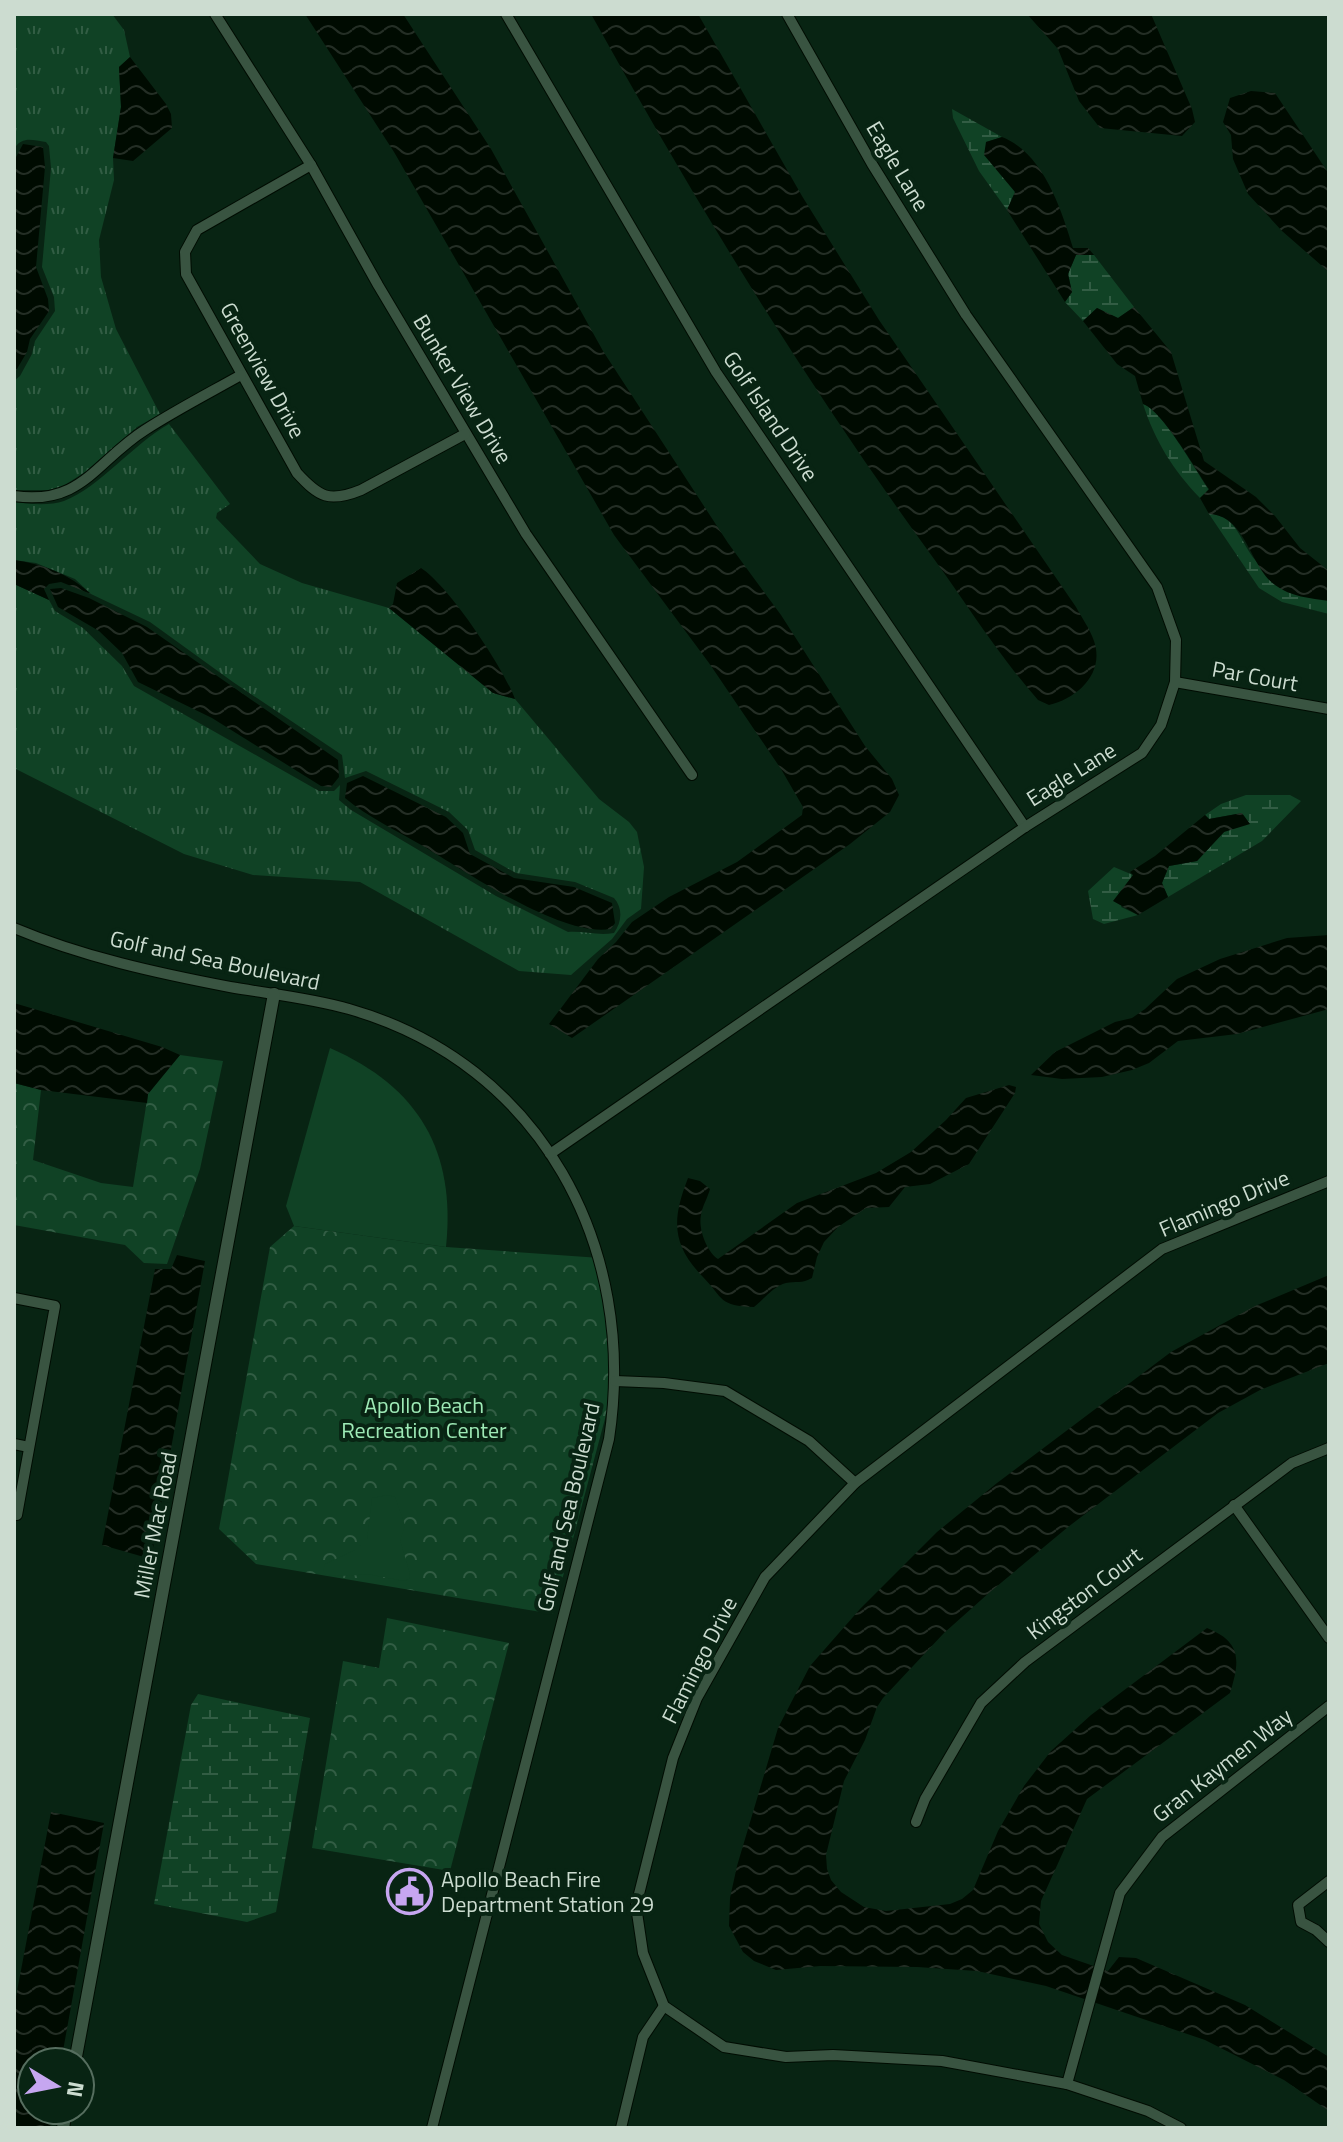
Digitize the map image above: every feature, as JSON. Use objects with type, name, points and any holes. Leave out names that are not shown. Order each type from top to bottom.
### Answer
[{"type":"street","name":"Bunker View Drive","points":[[215,14],[311,165],[526,534],[692,775]]},
{"type":"street","name":"Golf Island Drive","points":[[506,14],[716,372],[1025,827]]},
{"type":"street","name":"Eagle Lane","points":[[550,1154],[1025,827],[1142,753],[1161,725],[1175,682],[1176,640],[1157,587],[966,315],[872,164],[787,14]]},
{"type":"street","name":"Greenview Drive","points":[[311,165],[197,230],[185,252],[186,274],[297,473],[313,489],[329,497],[344,497],[465,434]]},
{"type":"street","points":[[14,496],[60,496],[90,477],[142,432],[241,375]]},
{"type":"street","name":"Par Court","points":[[1175,682],[1329,709]]},
{"type":"street","name":"Golf and Sea Boulevard","points":[[14,928],[99,957],[186,979],[348,1008],[428,1042],[455,1058],[507,1102],[550,1154],[582,1208],[594,1238],[610,1304],[614,1339],[615,1381],[609,1439],[432,2128]]},
{"type":"street","name":"Miller Mac Road","points":[[78,2046],[274,994]]},
{"type":"street","name":"Flamingo Drive","points":[[664,2006],[643,1953],[636,1906],[673,1758],[697,1698],[765,1577],[855,1483],[1162,1249],[1329,1181]]},
{"type":"street","points":[[14,1298],[55,1306],[17,1515]]},
{"type":"street","points":[[615,1381],[664,1383],[725,1391],[809,1441],[855,1483]]},
{"type":"street","points":[[14,1444],[29,1447]]},
{"type":"street","name":"Kingston Court","points":[[916,1822],[925,1799],[981,1703],[1025,1662],[1292,1463],[1329,1448]]},
{"type":"street","points":[[1234,1505],[1329,1638]]},
{"type":"street","name":"Gran Kaymen Way","points":[[1067,2084],[1120,1893],[1162,1837],[1329,1706]]},
{"type":"street","points":[[1329,1881],[1298,1905],[1301,1922],[1329,1942]]},
{"type":"street","points":[[621,2128],[643,2037],[664,2006],[724,2047],[786,2057],[833,2055],[942,2061],[1067,2084],[1148,2111],[1181,2128]]},
{"type":"green space","points":[[14,14],[112,14],[124,30],[130,57],[119,67],[121,107],[113,158],[114,180],[99,240],[101,277],[116,329],[160,414],[137,427],[85,472],[57,490],[14,490],[14,381],[20,376],[35,341],[55,311],[54,297],[42,267],[51,168],[49,146],[46,142],[28,140],[20,142],[14,149]]},
{"type":"green space","points":[[952,109],[1002,137],[986,142],[1015,192],[1007,210],[979,171],[953,118]]},
{"type":"green space","points":[[1076,255],[1094,255],[1134,307],[1118,318],[1097,308],[1083,321],[1065,302],[1072,292],[1068,274]]},
{"type":"green space","points":[[1143,404],[1160,417],[1209,490],[1200,498],[1166,454]]},
{"type":"green space","points":[[169,424],[230,504],[217,513],[216,518],[260,564],[302,583],[389,608],[493,693],[515,699],[599,799],[637,832],[644,867],[641,909],[571,975],[519,971],[360,882],[253,875],[184,854],[14,768],[14,584],[49,600],[55,611],[83,628],[122,666],[134,686],[319,791],[334,791],[340,785],[339,800],[351,810],[496,896],[568,932],[608,934],[617,929],[620,911],[614,898],[575,882],[516,873],[475,850],[468,830],[449,812],[366,771],[345,778],[342,755],[150,622],[91,594],[75,579],[36,563],[14,560],[14,502],[52,504],[64,501],[91,486],[142,442]]},
{"type":"green space","points":[[1209,514],[1226,519],[1261,565],[1329,601],[1329,614],[1282,602],[1259,588]]},
{"type":"green space","points":[[1246,795],[1290,795],[1301,801],[1262,841],[1168,897],[1162,883],[1169,866],[1197,861],[1242,813],[1209,819],[1205,815],[1221,804]]},
{"type":"green space","points":[[1114,867],[1133,875],[1121,907],[1138,915],[1104,924],[1093,919],[1088,891]]},
{"type":"green space","points":[[330,1048],[387,1082],[425,1126],[445,1181],[448,1212],[446,1247],[294,1226],[286,1206]]},
{"type":"green space","points":[[180,1055],[223,1061],[200,1169],[167,1264],[144,1263],[125,1245],[14,1225],[14,1083],[41,1090],[33,1160],[101,1183],[133,1187],[148,1094]]},
{"type":"green space","name":"Apollo Beach Recreation Center","points":[[294,1226],[446,1247],[600,1258],[615,1381],[553,1614],[256,1564],[219,1529],[270,1247]]},
{"type":"green space","points":[[395,1497],[405,1525],[400,1540],[409,1579],[404,1581],[367,1574],[326,1575],[323,1570],[325,1564],[355,1550],[367,1540],[372,1498]]},
{"type":"green space","points":[[387,1618],[509,1643],[450,1871],[312,1848],[343,1661],[379,1668]]},
{"type":"green space","points":[[198,1694],[310,1718],[276,1912],[247,1922],[154,1904],[191,1705]]},
{"type":"water","points":[[305,14],[403,14],[491,149],[603,351],[728,543],[781,615],[865,746],[892,779],[899,795],[890,812],[850,844],[572,1038],[549,1024],[598,959],[632,922],[669,897],[737,862],[802,815],[803,807],[709,663],[614,535],[394,152]]},
{"type":"water","points":[[591,14],[698,14],[802,196],[879,320],[1086,624],[1094,641],[1096,664],[1086,682],[1070,697],[1049,705],[1038,700],[997,648],[887,493],[754,292]]},
{"type":"water","points":[[1027,14],[1151,14],[1195,122],[1182,136],[1100,128],[1079,101],[1058,49]]},
{"type":"water","points":[[130,57],[166,104],[171,114],[172,128],[133,161],[113,158],[121,107],[119,67]]},
{"type":"water","points":[[1251,91],[1275,93],[1329,174],[1329,272],[1282,231],[1248,194],[1233,159],[1231,135],[1223,122],[1230,98]]},
{"type":"water","points":[[1002,137],[1029,155],[1039,169],[1063,216],[1073,248],[1088,248],[1094,255],[1076,255],[1068,274],[1072,292],[1065,302],[1007,210],[1015,192],[984,155],[986,142]]},
{"type":"water","points":[[23,144],[43,147],[45,167],[36,267],[48,299],[49,311],[30,339],[27,352],[14,374],[14,161]]},
{"type":"water","points":[[1134,307],[1171,352],[1204,461],[1256,497],[1300,548],[1329,571],[1329,601],[1294,595],[1275,585],[1266,577],[1231,523],[1209,514],[1200,498],[1209,489],[1187,455],[1160,417],[1143,404],[1135,376],[1117,364],[1083,321],[1097,308],[1118,318]]},
{"type":"water","points":[[14,560],[55,571],[91,594],[61,582],[49,584],[44,589],[49,600],[14,584]]},
{"type":"water","points":[[421,568],[433,577],[474,628],[515,699],[493,693],[389,608],[393,604],[397,583]]},
{"type":"water","points":[[61,588],[89,598],[147,627],[338,760],[339,777],[331,787],[321,786],[212,718],[138,682],[122,653],[99,631],[58,607],[50,589]]},
{"type":"water","points":[[363,776],[446,817],[463,833],[470,854],[514,878],[574,887],[612,903],[615,923],[611,929],[591,929],[567,923],[488,886],[345,798],[347,783]]},
{"type":"water","points":[[1242,813],[1250,824],[1224,832],[1197,861],[1169,866],[1162,883],[1168,897],[1138,915],[1113,901],[1133,875],[1130,872],[1205,815],[1209,819]]},
{"type":"water","points":[[1329,935],[1329,1009],[1237,1034],[1178,1041],[1149,1063],[1102,1077],[1062,1079],[1031,1075],[1055,1052],[1115,1022],[1132,1018],[1177,979],[1220,959],[1287,938]]},
{"type":"water","points":[[14,1003],[180,1055],[148,1094],[147,1103],[41,1090],[14,1083]]},
{"type":"water","points":[[1009,1085],[1016,1087],[1015,1093],[969,1164],[930,1184],[905,1187],[889,1207],[866,1208],[838,1227],[824,1242],[812,1278],[782,1285],[754,1307],[734,1305],[719,1296],[685,1253],[677,1219],[688,1178],[700,1181],[710,1189],[700,1221],[707,1246],[718,1259],[797,1203],[876,1173],[911,1152],[966,1098]]},
{"type":"water","points":[[177,1255],[205,1261],[151,1559],[102,1545],[155,1269],[171,1269]]},
{"type":"water","points":[[1329,1275],[1329,1363],[1260,1390],[1218,1413],[1068,1527],[990,1592],[944,1633],[883,1698],[844,1781],[826,1855],[831,1880],[841,1892],[864,1907],[886,1911],[950,1904],[962,1899],[973,1890],[998,1831],[1024,1786],[1051,1751],[1091,1715],[1207,1628],[1227,1640],[1235,1654],[1236,1671],[1230,1693],[1087,1799],[1041,1901],[1039,1924],[1048,1942],[1062,1955],[1108,1971],[1119,1957],[1136,1958],[1245,2005],[1329,2057],[1329,2111],[1284,2080],[1205,2040],[1046,1986],[977,1971],[917,1967],[820,1966],[776,1970],[754,1961],[743,1952],[729,1926],[730,1898],[737,1866],[778,1728],[810,1666],[860,1609],[937,1532],[997,1483],[1171,1352],[1255,1306]]},
{"type":"water","points":[[51,1812],[104,1823],[64,2046],[16,2046],[16,2126],[50,2128],[14,2128],[14,2007]]},
{"type":"place","name":"Apollo Beach Fire Department Station 29","points":[[410,1892]]}]
